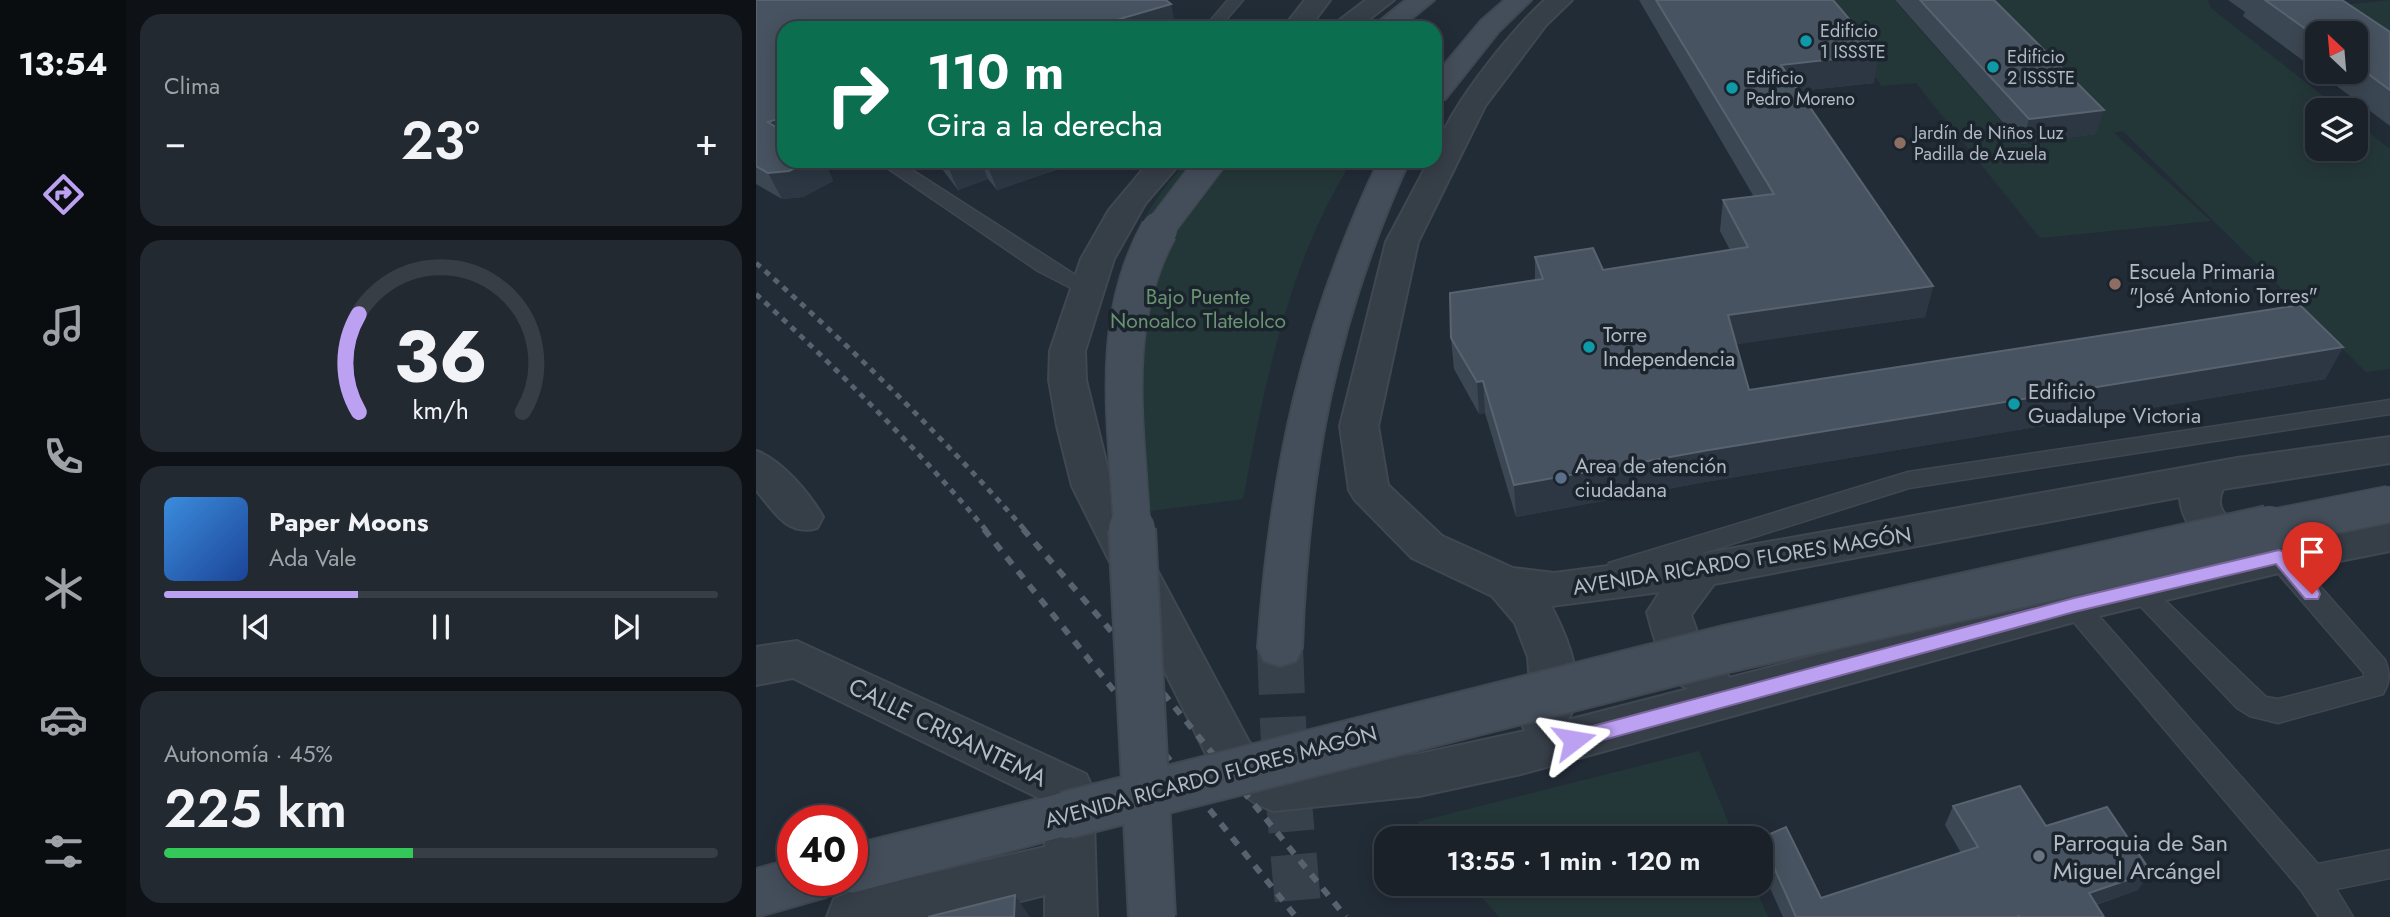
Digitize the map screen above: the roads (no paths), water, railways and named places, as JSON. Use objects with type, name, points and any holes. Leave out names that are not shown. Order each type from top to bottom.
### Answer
[{"type":"main road","points":[[1394,21],[1422,0]]},
{"type":"main road","points":[[1442,84],[1490,26],[1519,0]]},
{"type":"main road","points":[[1152,917],[1124,349],[1135,280],[1151,244],[1168,213],[1205,168]]},
{"type":"main road","points":[[1280,648],[1288,511],[1305,421],[1323,346],[1345,277],[1391,168]]},
{"type":"main road","name":"AVENIDA RICARDO FLORES MAGÓN","points":[[868,865],[1466,710],[2182,545],[2390,504]]},
{"type":"main road","points":[[756,894],[777,888]]},
{"type":"street","points":[[1302,21],[1318,0]]},
{"type":"street","points":[[1352,21],[1382,0]]},
{"type":"street","name":"AVENIDA RICARDO FLORES MAGÓN","points":[[1442,164],[1472,105],[1537,20],[1560,0]]},
{"type":"street","points":[[1160,168],[1145,182],[1112,228],[1084,287],[1066,362],[1078,442],[1092,486],[1232,757],[1273,789],[1419,775],[1521,753],[2074,605],[2279,557],[2390,536]]},
{"type":"street","name":"AVENIDA RICARDO FLORES MAGÓN","points":[[1440,168],[1402,243],[1359,426],[1370,490],[1427,547],[1507,584],[1555,590],[1701,570],[2210,477],[2390,450]]},
{"type":"street","points":[[756,465],[803,517]]},
{"type":"street","points":[[2210,477],[2200,496],[2201,512],[2217,531],[2240,546],[2279,557]]},
{"type":"street","points":[[1701,570],[1670,612],[1677,643],[1699,674],[1754,691]]},
{"type":"street","points":[[1507,584],[1534,615],[1550,657],[1554,703],[1521,753]]},
{"type":"street","name":"CALLE CRISANTEMA","points":[[756,666],[797,659],[1069,789],[1070,865]]},
{"type":"street","points":[[853,917],[1070,865],[1070,917]]},
{"type":"lane","points":[[1217,21],[1236,0]]},
{"type":"lane","points":[[896,168],[1045,267],[1084,287]]},
{"type":"lane","points":[[1555,590],[1908,480],[2390,407]]},
{"type":"lane","points":[[2139,590],[2247,700],[2260,708],[2278,711],[2373,686],[2379,678],[2376,668],[2279,557]]},
{"type":"lane","points":[[2074,605],[2312,880],[2337,917]]},
{"type":"lane","points":[[2312,880],[2390,864]]},
{"type":"tunnel","points":[[1280,648],[1284,745],[1299,917]]},
{"type":"railway","points":[[756,263],[895,392],[1025,530]]},
{"type":"railway","points":[[756,294],[875,409],[932,468],[986,530]]},
{"type":"railway","points":[[984,529],[1296,917]]},
{"type":"railway","points":[[1023,529],[1137,661],[1346,917]]},
{"type":"place","name":"Edificio 1 ISSSTE","points":[[1806,41]]},
{"type":"place","name":"Edificio 2 ISSSTE","points":[[1993,67]]},
{"type":"place","name":"Edificio Pedro Moreno","points":[[1732,88]]},
{"type":"place","name":"Jardín de Niños Luz Padilla de Azuela","points":[[1900,143]]},
{"type":"place","name":"Escuela Primaria \"José Antonio Torres\"","points":[[2115,284]]},
{"type":"place","name":"Torre Independencia","points":[[1589,347]]},
{"type":"place","name":"Edificio Guadalupe Victoria","points":[[2014,404]]},
{"type":"place","name":"Area de atención ciudadana","points":[[1561,478]]},
{"type":"place","name":"Parroquia de San Miguel Arcángel","points":[[2039,856]]},
{"type":"park label","name":"Bajo Puente Nonoalco Tlatelolco","points":[[1198,309]]}]
